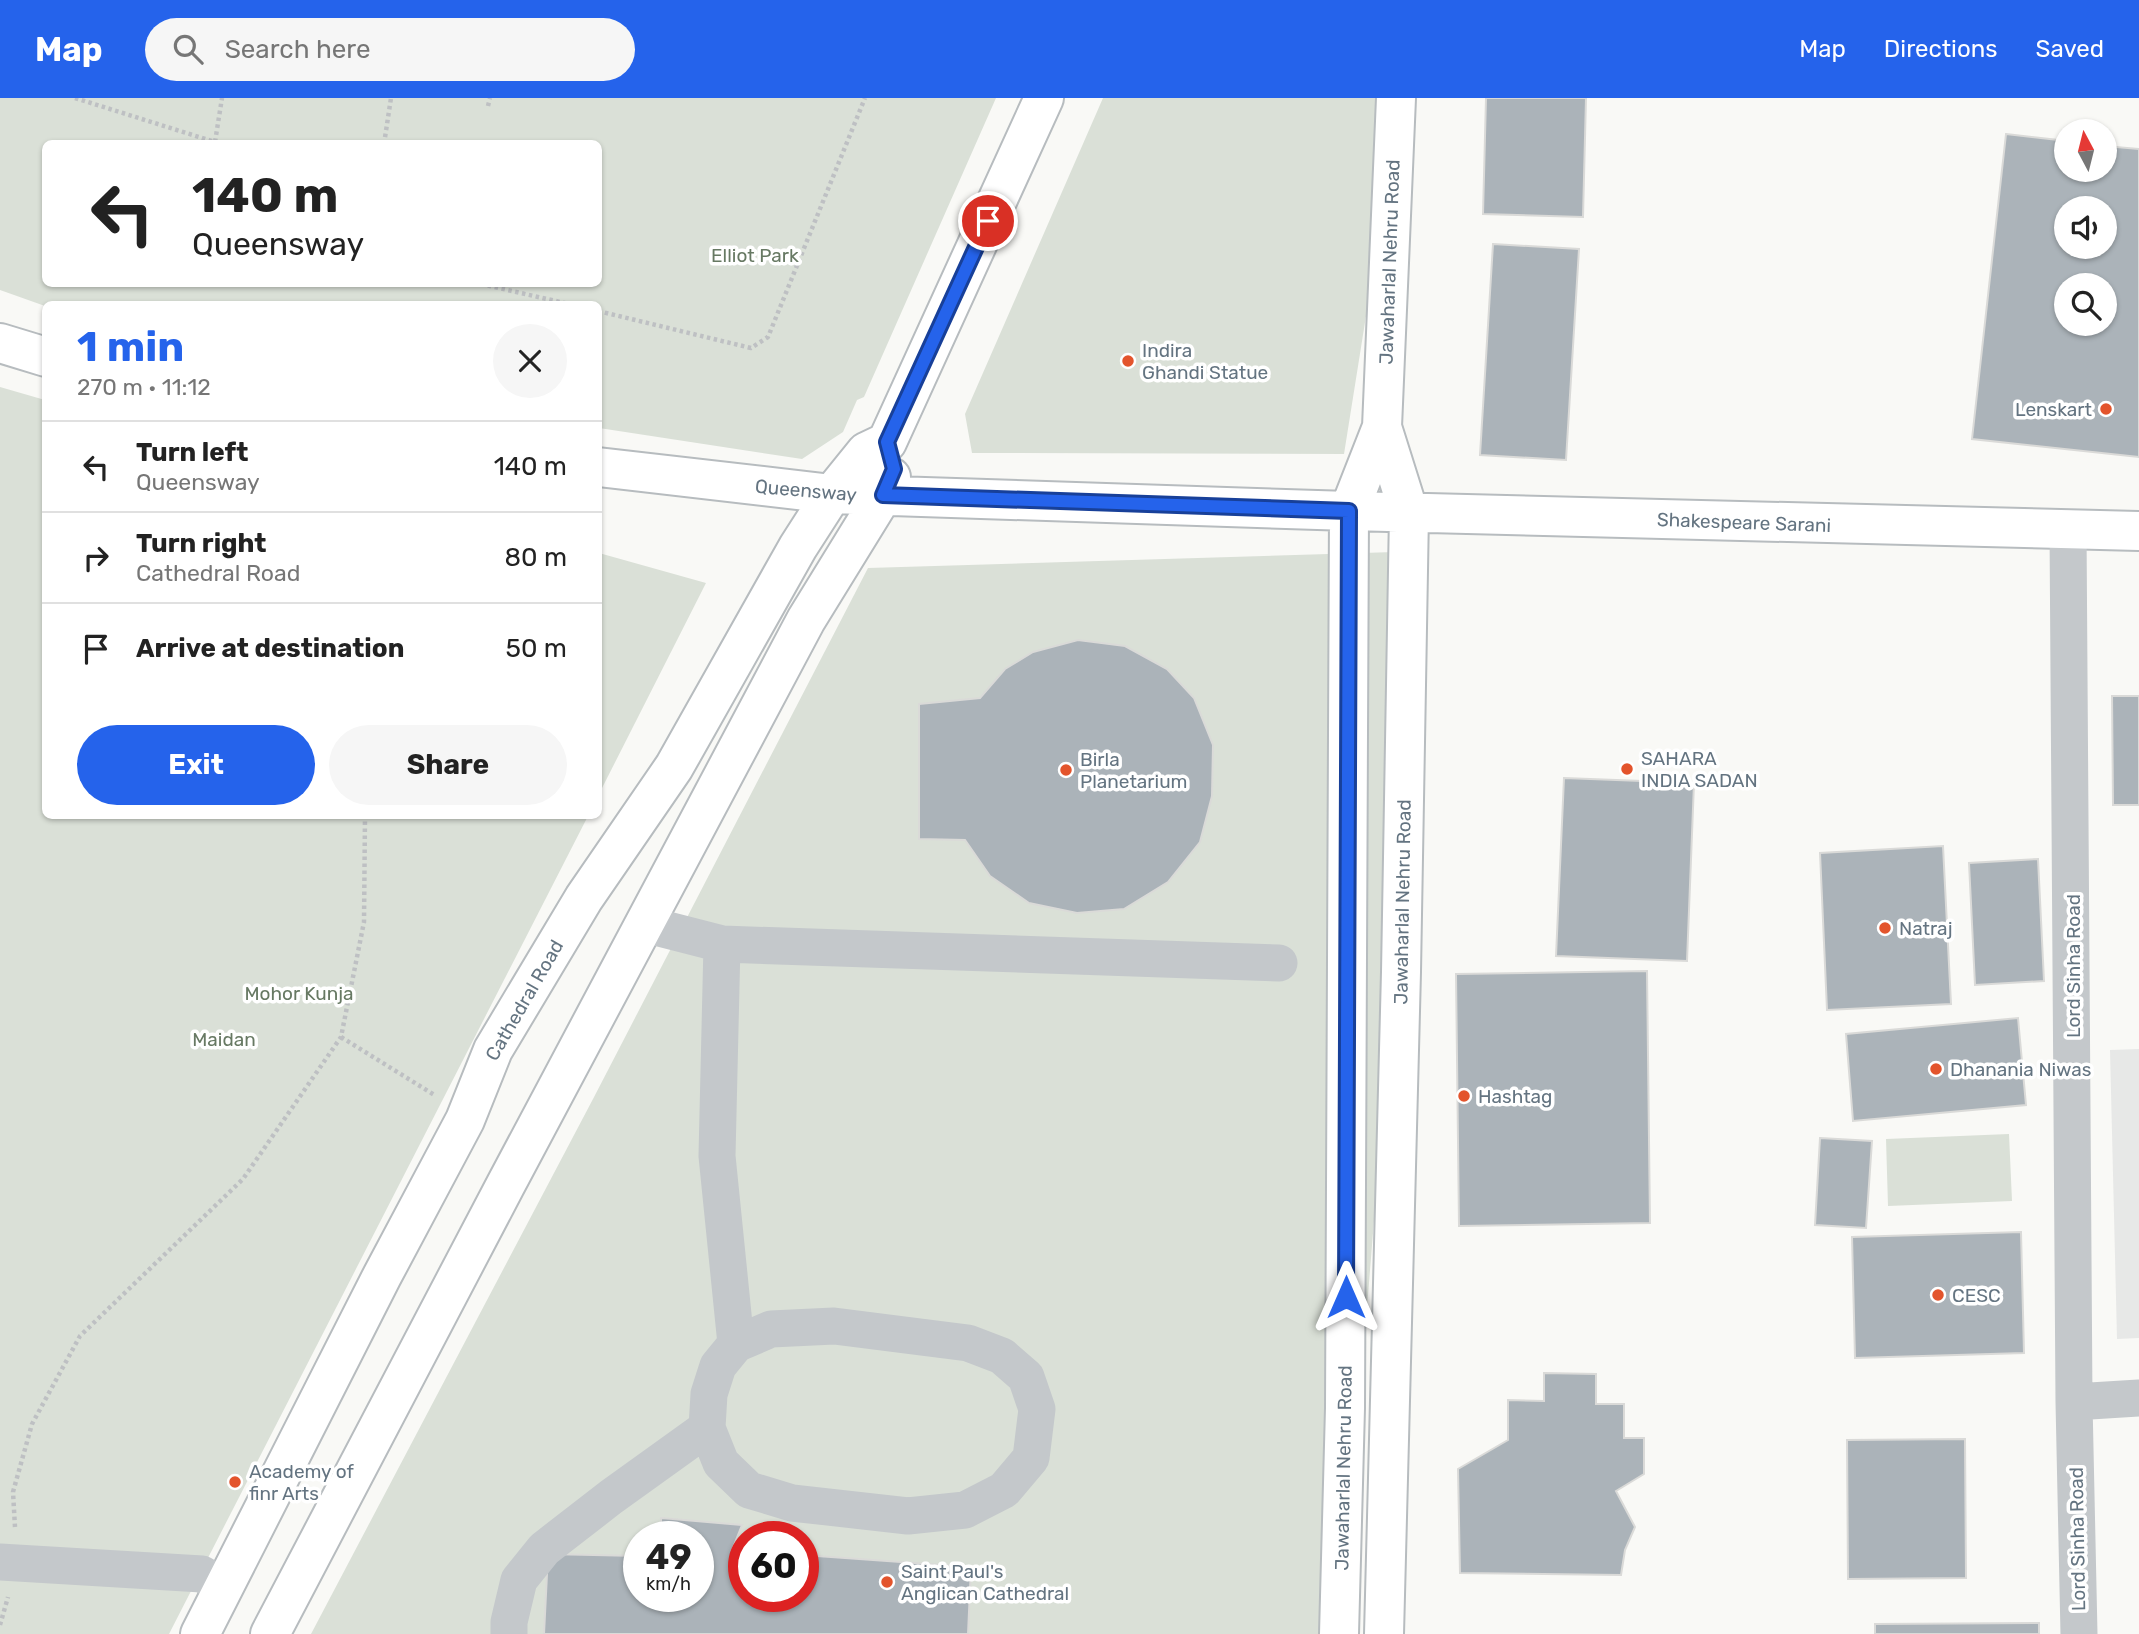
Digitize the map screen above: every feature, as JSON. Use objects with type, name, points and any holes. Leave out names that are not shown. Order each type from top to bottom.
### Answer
[{"type":"main road","points":[[270,1634],[806,620],[883,495],[894,469],[887,442],[1044,98]]},
{"type":"main road","name":"Jawaharlal Nehru Road","points":[[1339,1634],[1345,1408],[1349,511],[1382,427],[1396,98]]},
{"type":"main road","points":[[0,343],[42,356]]},
{"type":"main road","name":"Jawaharlal Nehru Road","points":[[1382,427],[1409,513],[1401,972],[1384,1634]]},
{"type":"main road","name":"Cathedral Road","points":[[200,1634],[375,1288],[465,1119],[493,1050],[584,898],[674,767],[797,547],[832,494],[866,452],[887,442]]},
{"type":"main road","name":"Queensway","points":[[602,467],[832,494],[1349,511]]},
{"type":"main road","name":"Shakespeare Sarani","points":[[1349,511],[2139,531]]},
{"type":"street","name":"Lord Sinha Road","points":[[2068,529],[2074,1402],[2079,1634]]},
{"type":"street","points":[[644,924],[722,944],[1279,964]]},
{"type":"street","points":[[722,944],[717,1156],[736,1344]]},
{"type":"street","points":[[834,1326],[968,1343],[1002,1356],[1026,1377],[1037,1409],[1031,1458],[1004,1490],[965,1510],[908,1516],[792,1503],[749,1490],[721,1463],[707,1427],[709,1394],[718,1366],[736,1344],[771,1329],[834,1326]]},
{"type":"street","points":[[2074,1402],[2139,1398]]},
{"type":"street","points":[[509,1634],[509,1622],[519,1580],[544,1549],[707,1427]]},
{"type":"street","points":[[8,1563],[202,1574],[222,1586]]},
{"type":"path","points":[[75,98],[209,140]]},
{"type":"path","points":[[215,140],[222,98]]},
{"type":"path","points":[[385,140],[391,98]]},
{"type":"path","points":[[488,106],[490,98]]},
{"type":"path","points":[[602,313],[751,348],[768,337],[865,98]]},
{"type":"path","points":[[494,287],[556,301]]},
{"type":"path","points":[[0,1625],[13,1492],[32,1424],[80,1336],[243,1179],[341,1037],[364,922],[365,819]]},
{"type":"path","points":[[341,1037],[443,1100],[465,1119]]},
{"type":"shaded area","points":[[2139,1049],[2139,1338],[2117,1339],[2110,1050]]},
{"type":"green space","name":"Elliot Park","points":[[0,98],[996,98],[864,397],[857,400],[843,432],[802,459],[602,428],[602,301],[42,301],[42,305],[0,290]]},
{"type":"green space","points":[[1103,98],[1393,98],[1392,153],[1344,454],[972,453],[965,414]]},
{"type":"green space","name":"Maidan","points":[[0,387],[42,399],[42,819],[586,819],[169,1634],[0,1634]]},
{"type":"green space","points":[[1428,551],[1361,1382],[1358,1634],[311,1634],[593,1099],[868,568]]},
{"type":"green space","points":[[602,554],[706,583],[602,788]]},
{"type":"green space","points":[[2009,1134],[2012,1201],[1888,1206],[1886,1139]]},
{"type":"building","points":[[1486,98],[1586,98],[1583,217],[1483,214]]},
{"type":"building","points":[[2006,134],[2054,140],[2054,182],[2118,182],[2118,147],[2139,149],[2139,457],[1972,439]]},
{"type":"building","points":[[1493,244],[1579,249],[1566,460],[1480,455]]},
{"type":"building","name":"Birla Planetarium","points":[[1078,640],[1125,646],[1167,669],[1194,698],[1213,745],[1212,796],[1200,842],[1168,882],[1124,909],[1077,913],[1029,903],[990,876],[965,840],[919,839],[919,704],[980,698],[1005,669],[1033,652]]},
{"type":"building","points":[[2112,696],[2139,696],[2139,805],[2113,805]]},
{"type":"building","points":[[1564,778],[1694,783],[1687,961],[1556,956]]},
{"type":"building","name":"Natraj","points":[[1943,846],[1951,1004],[1827,1010],[1820,853]]},
{"type":"building","points":[[2038,859],[2044,981],[1975,985],[1969,863]]},
{"type":"building","points":[[1647,971],[1650,1223],[1459,1226],[1456,974]]},
{"type":"building","name":"Dhanania Niwas","points":[[2018,1018],[2026,1105],[1853,1121],[1846,1034]]},
{"type":"building","points":[[1820,1138],[1872,1141],[1866,1228],[1815,1225]]},
{"type":"building","name":"CESC","points":[[2021,1232],[2024,1353],[1855,1358],[1852,1237]]},
{"type":"building","points":[[1544,1373],[1596,1374],[1596,1404],[1624,1404],[1624,1438],[1644,1438],[1644,1474],[1616,1491],[1635,1527],[1625,1550],[1621,1575],[1460,1573],[1458,1469],[1508,1440],[1508,1400],[1544,1401]]},
{"type":"building","points":[[1965,1439],[1966,1578],[1848,1579],[1847,1440]]},
{"type":"building","name":"Saint Paul's Anglican Cathedral","points":[[661,1518],[696,1521],[661,1521]]},
{"type":"building","name":"Saint Paul's Anglican Cathedral","points":[[714,1523],[728,1524],[728,1612],[819,1612],[819,1556],[971,1567],[968,1634],[544,1634],[548,1554],[623,1556],[623,1612],[714,1612]]},
{"type":"building","points":[[2039,1623],[2039,1634],[1875,1634],[1875,1624]]},
{"type":"place","name":"Indira Ghandi Statue","points":[[1128,361]]},
{"type":"place","name":"Lenskart","points":[[2106,409]]},
{"type":"place","name":"SAHARA INDIA SADAN","points":[[1627,769]]},
{"type":"place","name":"Birla Planetarium","points":[[1066,770]]},
{"type":"place","name":"Natraj","points":[[1885,928]]},
{"type":"place","name":"Dhanania Niwas","points":[[1936,1069]]},
{"type":"place","name":"Hashtag","points":[[1464,1096]]},
{"type":"place","name":"CESC","points":[[1938,1295]]},
{"type":"place","name":"Academy of finr Arts","points":[[235,1482]]},
{"type":"place","name":"Saint Paul's Anglican Cathedral","points":[[887,1582]]},
{"type":"route","points":[[988,221],[887,442],[894,469],[883,495],[1349,511],[1346,1297]]},
{"type":"park label","name":"Mohor Kunja","points":[[299,993]]}]
